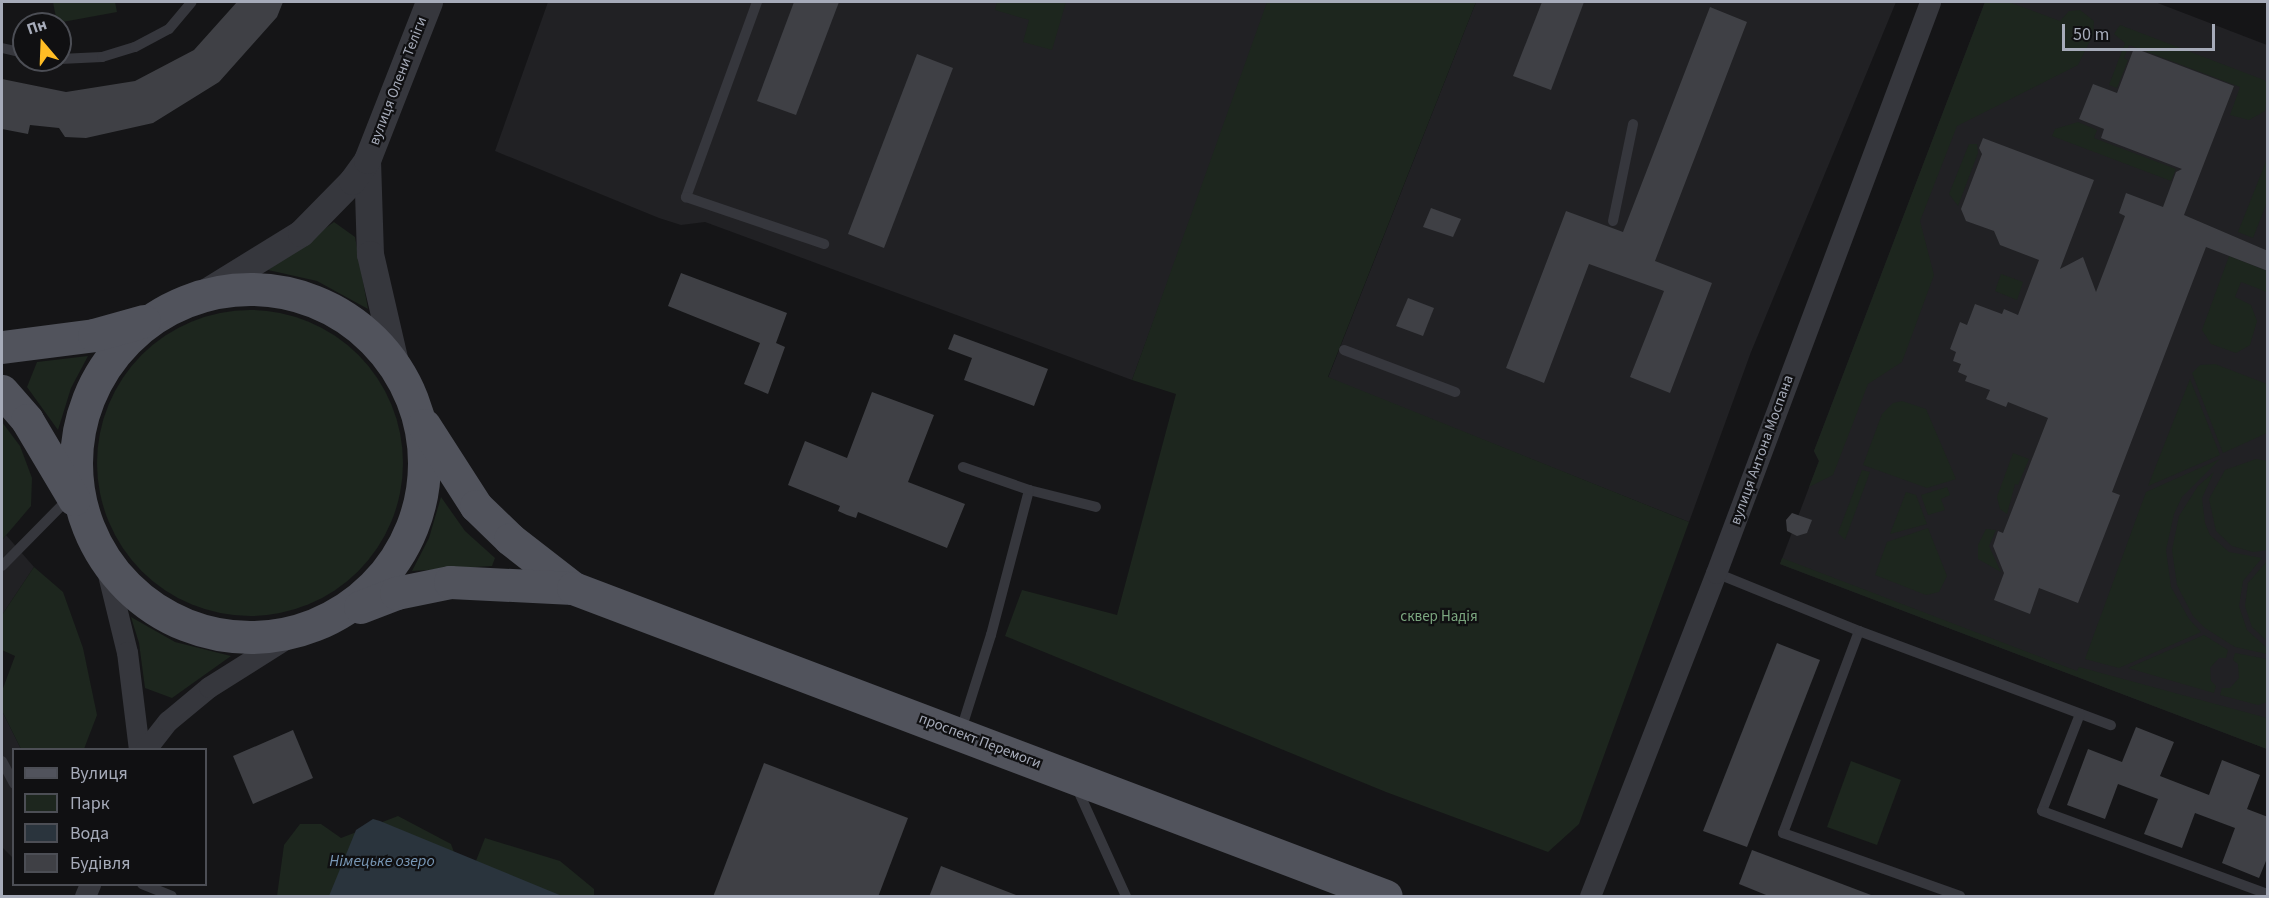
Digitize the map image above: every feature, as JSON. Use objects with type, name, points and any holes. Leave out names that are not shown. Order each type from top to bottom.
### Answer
[{"type":"main road","points":[[2,347],[94,335],[154,318],[199,296],[257,289],[297,295],[321,304],[363,330],[396,367],[417,412],[424,461],[418,510],[387,574],[352,610]]},
{"type":"main road","points":[[78,504],[75,465],[77,440],[88,400],[117,350],[154,318]]},
{"type":"main road","points":[[2,391],[27,420],[78,504]]},
{"type":"main road","name":"проспект Перемоги","points":[[417,412],[476,506],[573,588]]},
{"type":"main road","name":"проспект Перемоги","points":[[78,504],[104,558],[144,601],[202,630],[252,637],[301,629],[396,593],[450,582],[573,588],[960,733],[1386,897]]},
{"type":"street","name":"вулиця Олени Теліги","points":[[199,296],[301,233],[340,196],[367,160],[429,2]]},
{"type":"street","name":"вулиця Антона Моспана","points":[[1590,897],[1716,573],[1930,2]]},
{"type":"street","name":"вулиця Олени Теліги","points":[[367,160],[370,254],[396,367]]},
{"type":"street","points":[[104,558],[129,662],[139,748]]},
{"type":"street","points":[[147,748],[178,712],[209,687],[301,629]]},
{"type":"lane","points":[[72,58],[102,57],[135,47],[169,29],[192,2]]},
{"type":"lane","points":[[757,2],[686,196],[824,244]]},
{"type":"lane","points":[[1613,221],[1633,124]]},
{"type":"lane","points":[[1344,350],[1455,392]]},
{"type":"lane","points":[[963,467],[1029,490],[1096,507]]},
{"type":"lane","points":[[960,733],[991,635],[1029,490]]},
{"type":"lane","points":[[2,566],[78,504]]},
{"type":"lane","points":[[1716,573],[1859,631],[2111,725]]},
{"type":"lane","points":[[1859,631],[1784,832],[1960,897]]},
{"type":"lane","points":[[2080,714],[2042,811],[2268,894]]},
{"type":"lane","points":[[2,761],[12,780]]},
{"type":"lane","points":[[1072,777],[1126,897]]},
{"type":"lane","points":[[144,886],[172,897]]},
{"type":"shaded area","points":[[548,2],[1270,2],[1132,380],[705,222],[681,225],[659,218],[495,151]]},
{"type":"shaded area","points":[[1476,2],[1896,2],[1751,352],[1689,522],[1328,378]]},
{"type":"shaded area","points":[[1985,2],[2155,2],[2267,45],[2267,749],[1780,564],[1819,461],[1814,451]]},
{"type":"shaded area","points":[[6,535],[34,567],[2,615],[2,540]]},
{"type":"shaded area","points":[[2,711],[20,748],[12,748],[12,857],[2,847]]},
{"type":"green space","points":[[53,2],[115,2],[117,12],[72,20],[72,12],[55,12]]},
{"type":"green space","points":[[997,2],[1066,2],[1052,50],[1023,42],[1029,20],[995,10]]},
{"type":"green space","name":"сквер Надія","points":[[1267,2],[1476,2],[1328,377],[1689,522],[1579,824],[1548,852],[1386,792],[1005,636],[1022,590],[1117,615],[1176,394],[1132,380]]},
{"type":"green space","points":[[1985,2],[2009,2],[2060,21],[2069,11],[2080,10],[2094,21],[2093,35],[2078,65],[1957,126],[1920,221],[1934,275],[1902,362],[1868,384],[1833,475],[1809,487],[1819,461],[1814,451]]},
{"type":"green space","points":[[2120,25],[2264,80],[2268,84],[2265,111],[2249,120],[2230,115],[2240,87],[2129,45],[2124,58],[2128,60],[2117,88],[2109,85],[2125,43],[2114,34]]},
{"type":"green space","points":[[2078,122],[2097,130],[2094,138],[2176,169],[2171,181],[2052,136],[2055,129]]},
{"type":"green space","points":[[1969,144],[1977,144],[1978,153],[1958,206],[1949,194]]},
{"type":"green space","points":[[2267,159],[2267,202],[2253,238],[2238,232]]},
{"type":"green space","points":[[334,222],[355,237],[368,309],[317,281],[268,270]]},
{"type":"green space","points":[[2229,256],[2267,271],[2267,292],[2241,282],[2235,297],[2251,305],[2257,321],[2250,345],[2236,353],[2211,344],[2202,330]]},
{"type":"green space","points":[[2001,274],[2023,282],[2017,300],[1995,291]]},
{"type":"green space","points":[[250,310],[280,313],[308,322],[335,336],[358,355],[377,378],[391,405],[400,433],[403,463],[400,493],[391,521],[377,548],[358,571],[335,590],[308,604],[280,613],[250,616],[220,613],[192,604],[165,590],[142,571],[123,548],[109,521],[100,493],[97,463],[100,433],[109,405],[123,378],[142,355],[165,336],[192,322],[220,313]]},
{"type":"green space","points":[[88,356],[71,388],[58,430],[27,387],[37,362]]},
{"type":"green space","points":[[2215,364],[2267,384],[2267,433],[2223,453],[2192,373],[2200,365]]},
{"type":"green space","points":[[2190,379],[2220,455],[2148,486]]},
{"type":"green space","points":[[1902,401],[1926,409],[1956,479],[1927,488],[1863,465],[1882,414],[1893,403]]},
{"type":"green space","points":[[2,422],[20,446],[32,478],[31,506],[2,540]]},
{"type":"green space","points":[[2013,453],[2029,459],[2018,485],[2015,484],[2007,514],[2000,509],[1997,497]]},
{"type":"green space","points":[[2220,459],[2182,497],[2174,514],[2166,550],[2171,587],[2189,619],[2201,632],[2119,668],[2085,659],[2146,492]]},
{"type":"green space","points":[[2256,459],[2267,461],[2268,550],[2253,552],[2232,546],[2216,531],[2209,499],[2225,470]]},
{"type":"green space","points":[[1862,470],[1870,472],[1845,540],[1838,533]]},
{"type":"green space","points":[[2214,472],[2202,498],[2205,523],[2210,535],[2229,552],[2262,558],[2243,581],[2239,606],[2247,630],[2267,648],[2267,654],[2235,647],[2205,628],[2193,616],[2177,585],[2172,550],[2179,516],[2198,486]]},
{"type":"green space","points":[[1947,487],[1950,495],[1941,499],[1945,510],[1928,515],[1921,495]]},
{"type":"green space","points":[[1906,492],[1916,495],[1927,524],[1890,534]]},
{"type":"green space","points":[[441,497],[465,531],[495,558],[492,566],[412,571],[429,538]]},
{"type":"green space","points":[[1928,528],[1947,576],[1939,592],[1926,595],[1875,575],[1887,542]]},
{"type":"green space","points":[[1986,529],[1996,530],[1989,546],[2001,572],[1978,559],[1978,545]]},
{"type":"green space","points":[[1782,558],[2077,671],[2079,667],[2267,718],[2267,749],[1780,564]]},
{"type":"green space","points":[[2267,561],[2267,641],[2252,627],[2245,606],[2248,583]]},
{"type":"green space","points":[[34,567],[63,592],[83,648],[97,715],[84,748],[20,748],[2,711],[2,691],[15,656],[2,650],[2,615]]},
{"type":"green space","points":[[131,617],[175,642],[231,656],[172,698],[145,688],[139,643]]},
{"type":"green space","points":[[2204,635],[2228,650],[2226,658],[2219,658],[2210,668],[2211,681],[2216,686],[2214,693],[2128,668]]},
{"type":"green space","points":[[2235,653],[2267,659],[2267,702],[2258,705],[2220,695],[2222,688],[2230,688],[2239,678],[2238,664],[2233,660]]},
{"type":"green space","points":[[1851,761],[1901,780],[1877,845],[1827,827]]},
{"type":"green space","points":[[398,816],[451,844],[458,863],[379,896],[277,896],[284,845],[300,824],[321,824],[341,838]]},
{"type":"green space","points":[[485,838],[560,861],[594,889],[594,896],[534,896],[472,871]]},
{"type":"water","name":"Німецьке озеро","points":[[373,819],[562,896],[329,896],[356,830]]},
{"type":"building","points":[[237,2],[283,2],[277,17],[219,82],[153,123],[86,138],[65,137],[59,128],[30,125],[28,134],[2,129],[2,79],[66,92],[135,81],[194,50]]},
{"type":"building","points":[[794,2],[839,2],[796,115],[757,101]]},
{"type":"building","points":[[1542,2],[1584,2],[1551,90],[1513,76]]},
{"type":"building","points":[[1710,7],[1747,22],[1655,261],[1712,283],[1670,393],[1630,377],[1664,291],[1589,264],[1544,383],[1506,368],[1566,211],[1623,232]]},
{"type":"building","points":[[2134,48],[2234,86],[2184,215],[2268,251],[2268,271],[2206,247],[2112,492],[2120,495],[2078,603],[2039,588],[2030,614],[1994,600],[2004,573],[1993,546],[1998,531],[2003,533],[2048,418],[2008,402],[2006,407],[1986,399],[1990,390],[1965,381],[1967,376],[1958,372],[1961,364],[1953,361],[1956,352],[1950,349],[1960,322],[1967,325],[1975,304],[2002,314],[2004,309],[2018,315],[2039,260],[2000,245],[1994,231],[1966,221],[1961,209],[1982,154],[1979,148],[1983,138],[2094,180],[2060,269],[2083,257],[2096,292],[2125,216],[2119,213],[2126,193],[2163,207],[2176,172],[2182,169],[2101,138],[2104,129],[2079,119],[2093,84],[2117,93]]},
{"type":"building","points":[[917,54],[953,68],[884,248],[848,234]]},
{"type":"building","points":[[1431,208],[1461,219],[1453,237],[1423,227]]},
{"type":"building","points":[[681,273],[787,313],[776,343],[785,347],[768,394],[744,384],[760,343],[668,306]]},
{"type":"building","points":[[1408,298],[1434,308],[1423,336],[1396,326]]},
{"type":"building","points":[[954,334],[1048,369],[1034,406],[964,380],[972,358],[948,349]]},
{"type":"building","points":[[872,392],[934,415],[908,482],[965,504],[947,548],[858,512],[856,518],[847,515],[838,511],[840,506],[788,485],[805,441],[847,458]]},
{"type":"building","points":[[1792,513],[1812,520],[1807,533],[1797,536],[1787,531],[1786,520]]},
{"type":"building","points":[[1777,643],[1820,660],[1747,847],[1703,831]]},
{"type":"building","points":[[2136,727],[2174,742],[2160,776],[2209,795],[2222,760],[2260,775],[2247,809],[2268,817],[2268,856],[2259,878],[2222,863],[2235,828],[2195,813],[2182,848],[2144,834],[2158,799],[2118,784],[2105,819],[2067,805],[2088,749],[2122,762]]},
{"type":"building","points":[[293,730],[313,778],[253,804],[233,756]]},
{"type":"building","points":[[764,763],[908,818],[878,897],[713,897]]},
{"type":"building","points":[[1752,850],[1871,895],[1871,897],[1771,897],[1739,884]]},
{"type":"building","points":[[941,866],[1016,895],[1015,897],[929,897]]}]
